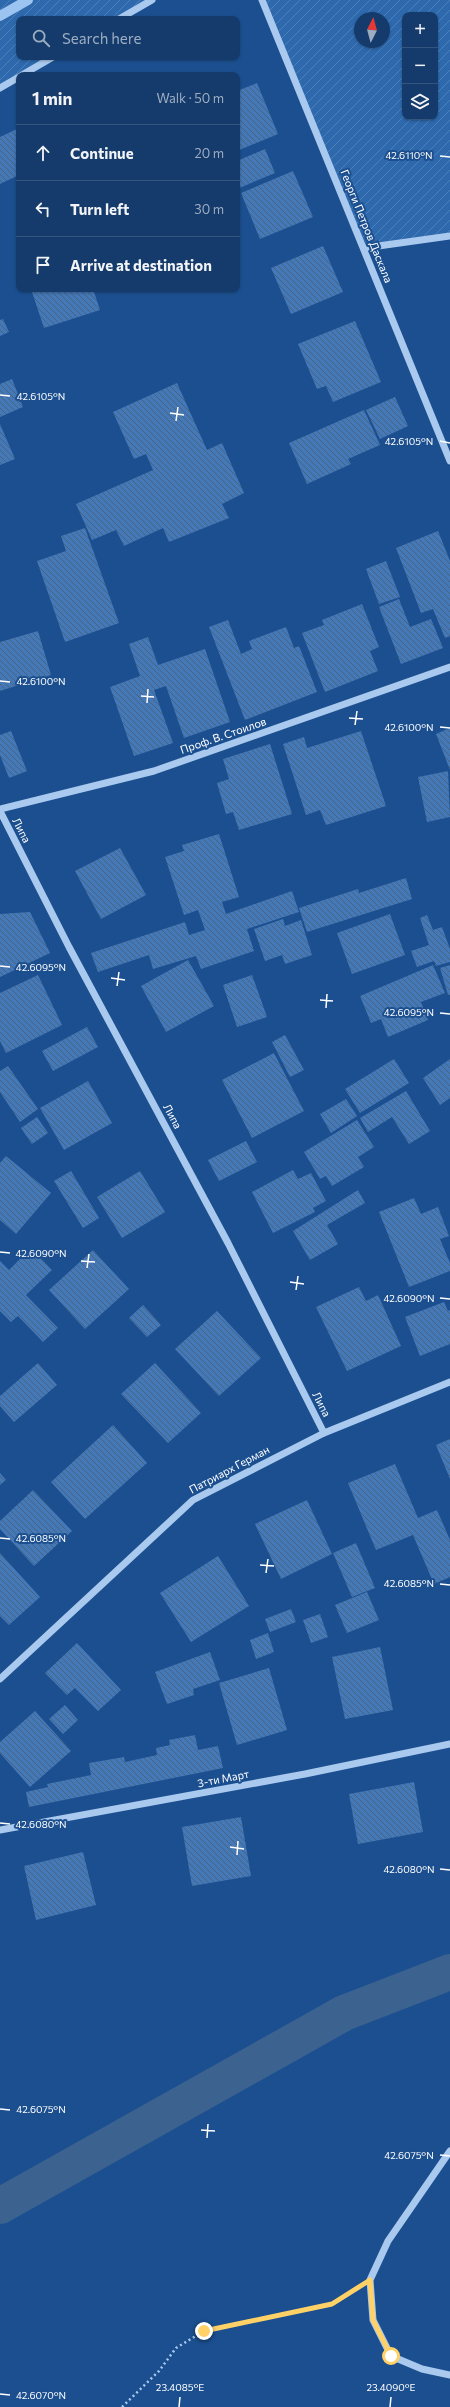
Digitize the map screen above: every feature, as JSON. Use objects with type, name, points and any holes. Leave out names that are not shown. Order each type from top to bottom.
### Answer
[{"type":"street","points":[[124,16],[152,0]]},
{"type":"street","name":"Георги Петров Даскала","points":[[262,0],[450,460]]},
{"type":"street","points":[[27,72],[48,60]]},
{"type":"street","points":[[0,88],[16,79]]},
{"type":"street","points":[[364,248],[450,236]]},
{"type":"street","name":"Проф. В. Стоилов","points":[[0,810],[154,771],[450,667]]},
{"type":"street","name":"Липа","points":[[0,810],[69,947],[228,1244],[324,1433]]},
{"type":"street","name":"Патриарх Герман","points":[[0,1679],[193,1500],[324,1433],[450,1382]]},
{"type":"street","name":"3-ти Март","points":[[0,1830],[289,1776],[450,1744]]},
{"type":"street","points":[[450,2151],[388,2241],[370,2280],[373,2320],[391,2356],[422,2369],[450,2375]]},
{"type":"path","points":[[122,2407],[159,2371],[176,2348],[204,2331],[332,2304],[370,2280]]},
{"type":"shaded area","points":[[0,0],[152,0],[124,16],[16,16],[16,60],[48,60],[27,72],[16,72],[16,79],[0,88]]},
{"type":"shaded area","points":[[262,0],[450,0],[450,236],[364,248]]},
{"type":"building","points":[[257,83],[278,134],[240,150],[240,90]]},
{"type":"building","points":[[16,129],[16,176],[0,184],[0,137]]},
{"type":"building","points":[[265,149],[275,173],[240,188],[240,160]]},
{"type":"building","points":[[293,171],[313,217],[260,239],[241,193]]},
{"type":"building","points":[[323,246],[343,292],[291,314],[271,268]]},
{"type":"building","points":[[32,292],[94,292],[100,310],[44,328]]},
{"type":"building","points":[[3,319],[9,332],[0,336],[0,320]]},
{"type":"building","points":[[355,321],[381,382],[333,402],[326,386],[317,389],[298,344]]},
{"type":"building","points":[[12,379],[23,407],[0,417],[0,384]]},
{"type":"building","points":[[177,383],[207,450],[222,443],[244,493],[222,504],[229,518],[169,542],[163,528],[124,546],[116,530],[92,540],[76,504],[153,470],[146,454],[134,459],[113,412]]},
{"type":"building","points":[[395,397],[408,426],[380,439],[366,410]]},
{"type":"building","points":[[364,410],[380,445],[348,459],[351,464],[307,484],[289,443]]},
{"type":"building","points":[[0,424],[15,459],[0,465]]},
{"type":"building","points":[[85,528],[119,623],[65,642],[37,561],[66,551],[61,536]]},
{"type":"building","points":[[438,531],[450,561],[450,636],[445,638],[433,609],[421,613],[396,548]]},
{"type":"building","points":[[386,561],[400,597],[379,604],[366,569]]},
{"type":"building","points":[[399,599],[410,627],[431,619],[443,648],[401,664],[379,607]]},
{"type":"building","points":[[362,604],[379,647],[370,651],[378,671],[325,692],[302,633],[324,625],[322,620]]},
{"type":"building","points":[[228,620],[241,654],[252,649],[249,641],[286,627],[294,648],[299,646],[317,692],[245,720],[209,627]]},
{"type":"building","points":[[38,631],[51,675],[0,691],[0,642]]},
{"type":"building","points":[[148,637],[158,665],[205,649],[230,722],[184,738],[166,686],[154,690],[173,743],[134,756],[110,687],[140,676],[129,644]]},
{"type":"building","points":[[450,728],[450,770],[436,734]]},
{"type":"building","points":[[11,731],[27,771],[9,778],[0,755],[0,735]]},
{"type":"building","points":[[361,731],[386,806],[326,825],[320,810],[306,815],[283,744],[304,737],[307,748]]},
{"type":"building","points":[[270,744],[292,814],[239,830],[233,812],[226,814],[217,783],[229,779],[223,759]]},
{"type":"building","points":[[448,771],[450,817],[427,822],[418,777]]},
{"type":"building","points":[[219,834],[239,897],[222,902],[226,914],[292,891],[299,912],[247,929],[254,951],[201,969],[196,956],[153,969],[149,955],[98,972],[91,953],[185,922],[189,935],[205,930],[198,910],[184,915],[165,857],[184,851],[182,845]]},
{"type":"building","points":[[120,848],[146,895],[101,919],[75,871]]},
{"type":"building","points":[[406,878],[412,899],[307,932],[299,908],[358,889],[359,893]]},
{"type":"building","points":[[30,912],[50,953],[0,977],[0,914]]},
{"type":"building","points":[[390,914],[405,955],[352,974],[337,933]]},
{"type":"building","points":[[427,915],[433,930],[442,927],[450,949],[450,962],[436,966],[434,961],[417,967],[411,951],[429,945],[420,918]]},
{"type":"building","points":[[283,919],[285,926],[301,920],[312,955],[285,964],[282,955],[265,961],[254,929]]},
{"type":"building","points":[[188,960],[214,1006],[166,1032],[141,986]]},
{"type":"building","points":[[433,965],[445,993],[421,1002],[428,1020],[388,1037],[381,1019],[371,1023],[360,996]]},
{"type":"building","points":[[450,965],[450,995],[448,995],[440,968]]},
{"type":"building","points":[[38,975],[62,1025],[6,1053],[0,1041],[0,993]]},
{"type":"building","points":[[252,975],[267,1017],[237,1027],[223,985]]},
{"type":"building","points":[[87,1027],[98,1047],[53,1071],[42,1051]]},
{"type":"building","points":[[285,1035],[304,1070],[290,1077],[272,1042]]},
{"type":"building","points":[[274,1053],[304,1111],[252,1138],[222,1080]]},
{"type":"building","points":[[394,1059],[409,1083],[360,1113],[345,1089]]},
{"type":"building","points":[[450,1059],[450,1098],[440,1105],[423,1078]]},
{"type":"building","points":[[8,1066],[38,1109],[20,1122],[0,1092],[0,1071]]},
{"type":"building","points":[[88,1081],[112,1123],[64,1150],[40,1108]]},
{"type":"building","points":[[406,1091],[430,1131],[409,1144],[392,1117],[368,1132],[360,1118]]},
{"type":"building","points":[[346,1099],[357,1116],[331,1133],[320,1114]]},
{"type":"building","points":[[37,1117],[48,1133],[32,1144],[21,1128]]},
{"type":"building","points":[[357,1120],[374,1147],[358,1157],[364,1167],[332,1186],[326,1176],[320,1179],[304,1152]]},
{"type":"building","points":[[246,1141],[257,1162],[219,1181],[208,1160]]},
{"type":"building","points":[[6,1156],[51,1193],[16,1234],[0,1220],[0,1163]]},
{"type":"building","points":[[293,1170],[298,1179],[311,1173],[326,1201],[313,1208],[315,1212],[273,1233],[252,1192]]},
{"type":"building","points":[[71,1171],[99,1218],[83,1228],[54,1181]]},
{"type":"building","points":[[140,1171],[165,1212],[122,1238],[97,1197]]},
{"type":"building","points":[[358,1190],[365,1203],[327,1225],[338,1244],[310,1260],[293,1231]]},
{"type":"building","points":[[414,1198],[421,1214],[438,1207],[449,1236],[440,1239],[450,1263],[450,1271],[409,1287],[379,1212]]},
{"type":"building","points":[[31,1248],[52,1270],[26,1295],[58,1328],[43,1342],[18,1316],[11,1322],[0,1311],[0,1261],[9,1270]]},
{"type":"building","points":[[93,1250],[129,1289],[85,1329],[49,1290]]},
{"type":"building","points":[[359,1287],[366,1301],[378,1295],[401,1346],[347,1371],[316,1307]]},
{"type":"building","points":[[444,1302],[448,1311],[450,1310],[450,1344],[420,1356],[405,1317]]},
{"type":"building","points":[[143,1305],[161,1325],[147,1337],[129,1318]]},
{"type":"building","points":[[217,1311],[261,1358],[219,1396],[175,1349]]},
{"type":"building","points":[[38,1363],[57,1385],[14,1422],[0,1406],[0,1396]]},
{"type":"building","points":[[155,1363],[201,1413],[168,1443],[121,1394]]},
{"type":"building","points":[[113,1425],[147,1463],[85,1519],[51,1482]]},
{"type":"building","points":[[450,1439],[450,1479],[436,1445]]},
{"type":"building","points":[[395,1464],[418,1518],[437,1510],[450,1540],[450,1577],[434,1584],[413,1535],[376,1550],[348,1483]]},
{"type":"building","points":[[0,1473],[6,1480],[0,1485]]},
{"type":"building","points":[[33,1490],[72,1531],[34,1566],[0,1529],[0,1521]]},
{"type":"building","points":[[307,1500],[332,1554],[281,1579],[255,1524]]},
{"type":"building","points":[[356,1543],[375,1588],[352,1597],[333,1553]]},
{"type":"building","points":[[0,1553],[40,1597],[9,1625],[0,1616]]},
{"type":"building","points":[[218,1556],[249,1606],[191,1642],[160,1593]]},
{"type":"building","points":[[367,1592],[379,1620],[347,1633],[335,1605]]},
{"type":"building","points":[[291,1609],[296,1622],[270,1632],[265,1619]]},
{"type":"building","points":[[320,1614],[328,1637],[311,1643],[303,1620]]},
{"type":"building","points":[[268,1633],[274,1652],[256,1659],[250,1640]]},
{"type":"building","points":[[77,1643],[121,1690],[98,1711],[75,1688],[67,1695],[45,1673]]},
{"type":"building","points":[[380,1647],[393,1710],[345,1719],[332,1657]]},
{"type":"building","points":[[210,1652],[220,1680],[193,1689],[194,1695],[167,1704],[155,1672]]},
{"type":"building","points":[[269,1668],[287,1730],[237,1745],[219,1683]]},
{"type":"building","points":[[65,1705],[78,1720],[63,1734],[49,1719]]},
{"type":"building","points":[[35,1711],[71,1751],[30,1787],[0,1753],[0,1742]]},
{"type":"building","points":[[195,1735],[198,1750],[218,1746],[223,1768],[29,1807],[26,1792],[48,1787],[47,1784],[91,1775],[89,1763],[124,1757],[125,1762],[157,1755],[156,1748],[170,1745],[169,1740]]},
{"type":"building","points":[[414,1782],[423,1832],[358,1844],[349,1794]]},
{"type":"building","points":[[241,1817],[251,1876],[192,1886],[182,1827]]},
{"type":"building","points":[[83,1852],[96,1905],[36,1920],[24,1866]]},
{"type":"waterway","points":[[0,16],[28,0]]},
{"type":"waterway","points":[[0,2206],[344,2013],[450,1972]]},
{"type":"route","points":[[204,2331],[332,2304],[370,2280],[373,2320],[391,2356]]}]
